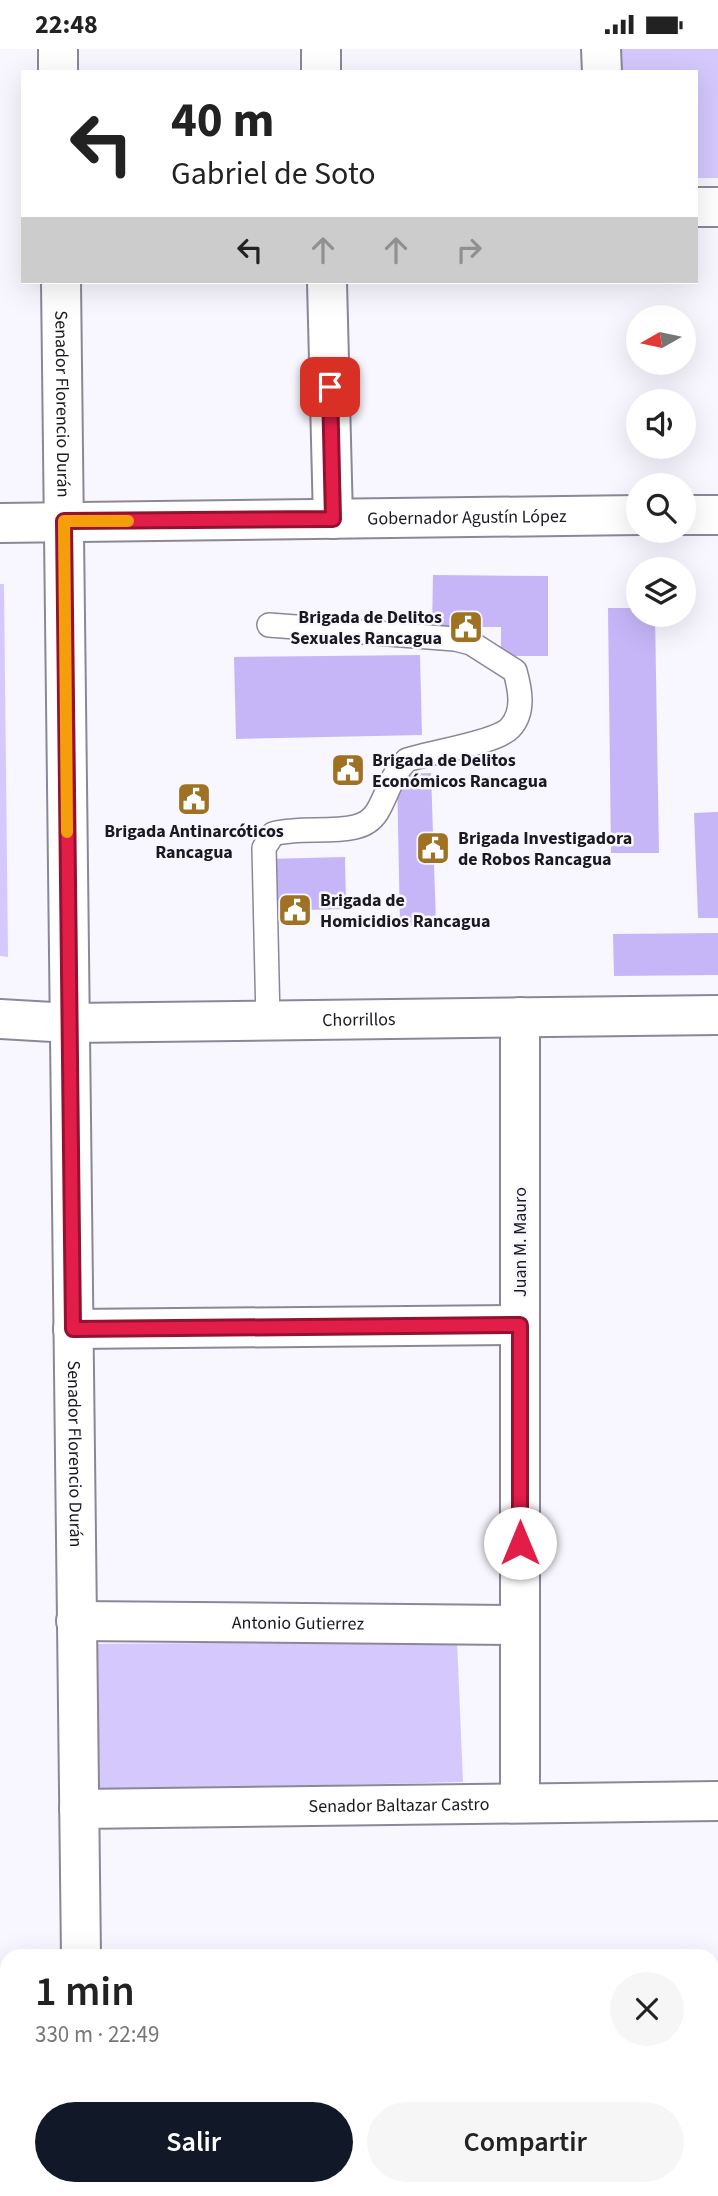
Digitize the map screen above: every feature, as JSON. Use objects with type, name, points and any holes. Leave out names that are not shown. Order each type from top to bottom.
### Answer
[{"type":"street","points":[[58,49],[58,70]]},
{"type":"street","points":[[321,49],[321,70]]},
{"type":"street","points":[[601,49],[602,70]]},
{"type":"street","points":[[698,207],[718,207]]},
{"type":"street","name":"Senador Florencio Durán","points":[[61,284],[81,1949]]},
{"type":"street","points":[[327,284],[333,519]]},
{"type":"street","name":"Gobernador Agustín López","points":[[0,523],[626,515]]},
{"type":"street","points":[[696,515],[718,515]]},
{"type":"street","name":"Chorrillos","points":[[0,1019],[70,1023],[718,1015]]},
{"type":"street","name":"Juan M. Mauro","points":[[520,1017],[520,1803]]},
{"type":"street","points":[[73,1329],[520,1325]]},
{"type":"street","name":"Antonio Gutierrez","points":[[76,1621],[520,1625]]},
{"type":"street","name":"Senador Baltazar Castro","points":[[79,1809],[718,1801]]},
{"type":"lane","points":[[268,1020],[264,848],[273,834],[290,829],[356,827],[369,821],[377,812],[397,769],[407,760],[493,738],[510,729],[518,713],[520,692],[515,671],[471,643],[455,639],[269,625]]},
{"type":"shaded area","points":[[606,49],[718,49],[718,178],[698,178],[698,70],[606,70]]},
{"type":"shaded area","points":[[0,584],[4,584],[8,957],[0,956]]},
{"type":"shaded area","points":[[457,1641],[463,1782],[86,1791],[89,1644]]},
{"type":"building","points":[[433,575],[548,576],[548,656],[501,656],[501,627],[432,627]]},
{"type":"building","points":[[608,608],[626,608],[626,627],[655,627],[659,853],[611,853]]},
{"type":"building","points":[[420,655],[422,735],[236,739],[234,657]]},
{"type":"building","points":[[431,773],[436,924],[400,926],[397,774]]},
{"type":"building","points":[[718,812],[718,918],[698,918],[694,813]]},
{"type":"building","points":[[345,857],[346,909],[267,911],[266,859]]},
{"type":"building","points":[[718,933],[718,975],[614,976],[613,934]]},
{"type":"slow traffic","points":[[67,832],[64,521],[128,521]]},
{"type":"place","name":"Brigada de Delitos Sexuales Rancagua","points":[[466,627]]},
{"type":"place","name":"Brigada de Delitos Económicos Rancagua","points":[[348,770]]},
{"type":"place","name":"Brigada Antinarcóticos Rancagua","points":[[194,799]]},
{"type":"place","name":"Brigada Investigadora de Robos Rancagua","points":[[433,848]]},
{"type":"place","name":"Brigada de Homicidios Rancagua","points":[[295,910]]},
{"type":"route","points":[[330,387],[333,519],[64,521],[73,1329],[520,1325],[520,1543]]}]
